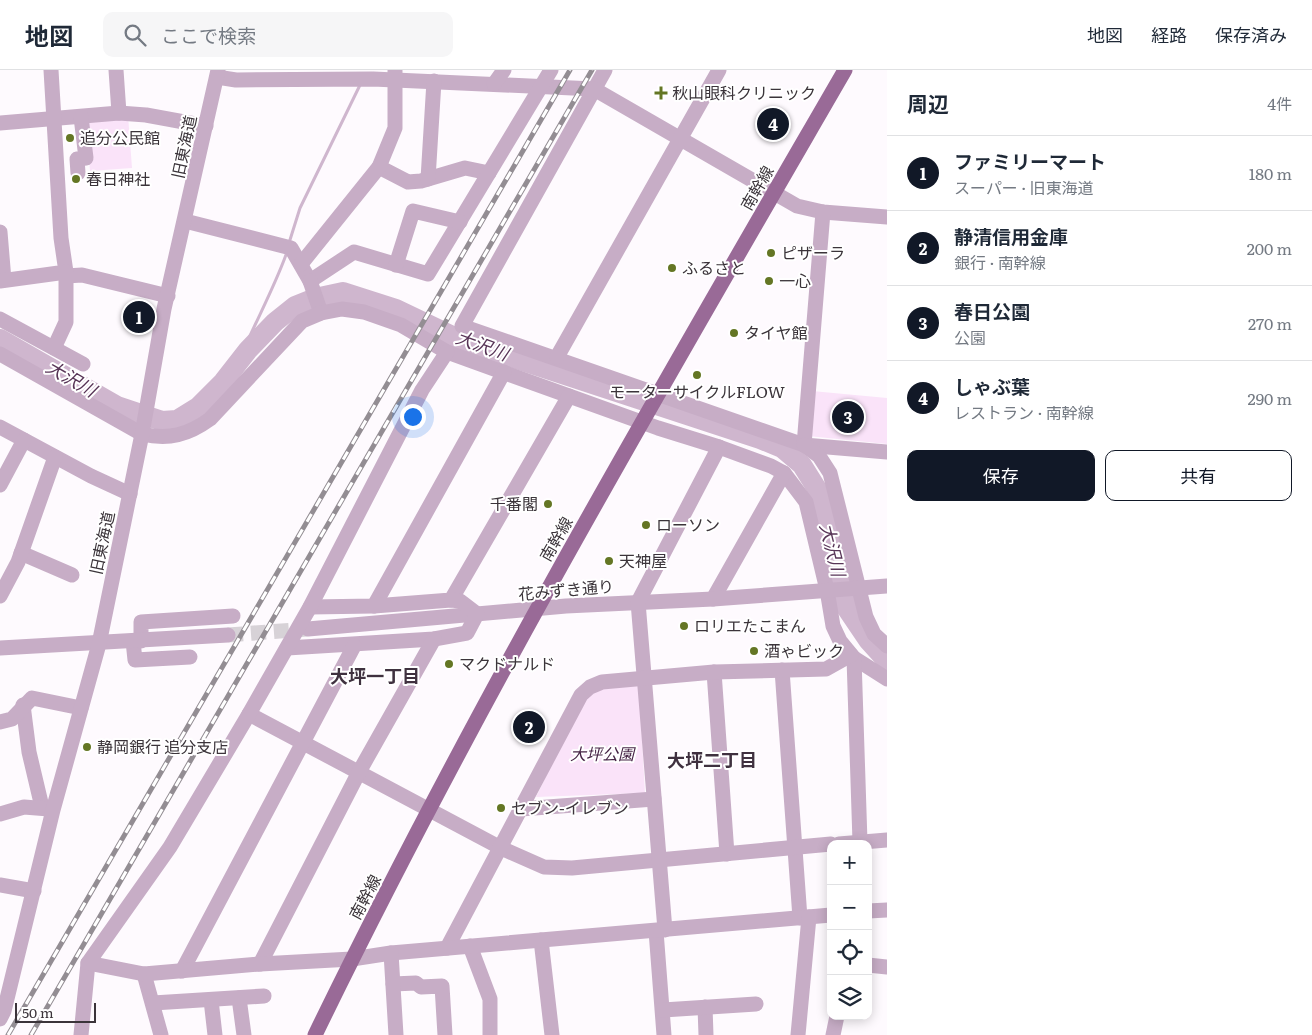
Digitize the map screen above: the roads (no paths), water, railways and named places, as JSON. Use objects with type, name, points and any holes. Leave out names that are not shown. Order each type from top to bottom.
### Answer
[{"type":"main road","name":"南幹線","points":[[315,1035],[352,960],[536,610],[845,70]]},
{"type":"street","points":[[51,70],[61,238],[66,274],[66,322],[54,348]]},
{"type":"street","points":[[116,70],[119,113]]},
{"type":"street","points":[[494,84],[504,70]]},
{"type":"street","points":[[310,282],[354,252],[428,274],[552,70]]},
{"type":"street","points":[[605,70],[462,326],[557,357],[658,396],[804,445],[887,452]]},
{"type":"street","points":[[557,357],[719,70]]},
{"type":"street","points":[[218,73],[236,80],[395,75],[434,81],[594,89],[788,202],[802,208],[823,212],[887,217]]},
{"type":"street","name":"旧東海道","points":[[1,1013],[34,891],[48,809],[81,708],[99,644],[168,296],[218,73]]},
{"type":"street","points":[[301,264],[379,167],[395,128],[395,75]]},
{"type":"street","points":[[428,179],[434,81]]},
{"type":"street","points":[[0,123],[54,120],[119,113],[146,114],[206,126]]},
{"type":"street","points":[[78,173],[77,158],[86,158],[81,117]]},
{"type":"street","points":[[379,167],[408,182],[428,179],[465,168],[490,173]]},
{"type":"street","points":[[396,264],[413,211],[460,222]]},
{"type":"street","points":[[804,445],[823,212]]},
{"type":"street","points":[[185,220],[291,248],[310,282],[321,313]]},
{"type":"street","points":[[0,232],[2,280],[66,274],[82,275],[168,296]]},
{"type":"street","points":[[0,354],[142,434],[158,438],[177,437],[197,428],[210,419],[302,321],[321,313],[342,309],[364,312],[401,325],[447,352],[719,447],[771,466],[784,473],[806,502],[827,590],[833,626],[840,642],[853,657],[887,679]]},
{"type":"street","points":[[0,318],[83,364]]},
{"type":"street","points":[[81,1035],[88,963],[170,847],[249,714],[310,607],[422,390],[447,352]]},
{"type":"street","points":[[374,606],[504,372]]},
{"type":"street","points":[[451,600],[569,396]]},
{"type":"street","points":[[0,428],[130,494]]},
{"type":"street","points":[[0,485],[24,440]]},
{"type":"street","points":[[804,445],[819,456],[830,472],[866,617],[874,634],[887,646]]},
{"type":"street","points":[[664,1035],[659,860],[646,679],[638,602],[719,447]]},
{"type":"street","points":[[0,596],[21,553],[55,457]]},
{"type":"street","points":[[713,599],[784,473]]},
{"type":"street","points":[[21,553],[72,575]]},
{"type":"street","points":[[860,588],[887,586]]},
{"type":"street","name":"花みずき通り","points":[[308,629],[638,602],[713,599],[860,588]]},
{"type":"street","points":[[287,648],[354,646],[434,639],[467,633],[477,614],[460,601],[451,600],[374,606],[310,607]]},
{"type":"street","points":[[190,657],[135,660],[141,622],[233,616]]},
{"type":"street","points":[[0,648],[99,644],[228,635]]},
{"type":"street","points":[[260,964],[359,772],[434,639]]},
{"type":"street","points":[[182,971],[354,646]]},
{"type":"street","points":[[447,948],[581,695],[590,687],[602,682],[714,672],[826,669],[853,657]]},
{"type":"street","points":[[853,657],[860,840]]},
{"type":"street","points":[[782,670],[795,848],[805,917],[798,1035]]},
{"type":"street","points":[[714,672],[727,854]]},
{"type":"street","points":[[0,722],[12,719],[23,705],[32,698],[81,708]]},
{"type":"street","points":[[0,814],[24,807],[48,809],[29,752],[23,705]]},
{"type":"street","points":[[249,714],[526,861],[556,868],[827,844]]},
{"type":"street","points":[[522,809],[654,799]]},
{"type":"street","points":[[872,841],[887,840]]},
{"type":"street","points":[[0,886],[34,891]]},
{"type":"street","points":[[872,912],[887,910]]},
{"type":"street","points":[[88,963],[144,974],[260,964],[352,960],[391,953],[827,915]]},
{"type":"street","points":[[541,940],[552,1035]]},
{"type":"street","points":[[470,946],[490,999],[490,1035]]},
{"type":"street","points":[[391,953],[396,1035]]},
{"type":"street","points":[[872,965],[887,967]]},
{"type":"street","points":[[144,974],[161,1035]]},
{"type":"street","points":[[393,984],[416,983],[421,987],[442,986],[445,1035]]},
{"type":"street","points":[[152,1003],[264,996]]},
{"type":"street","points":[[240,998],[244,1035]]},
{"type":"street","points":[[211,1000],[215,1035]]},
{"type":"street","points":[[663,1010],[756,1004]]},
{"type":"street","points":[[705,1007],[706,1035]]},
{"type":"street","points":[[833,1035],[836,1020]]},
{"type":"waterway","points":[[289,243],[300,208],[361,83]]},
{"type":"waterway","points":[[239,361],[287,252]]},
{"type":"waterway","name":"大沢川","points":[[0,339],[117,406],[162,421],[177,420],[198,407],[223,382],[248,350],[275,322],[295,306],[315,298],[343,292],[396,309],[465,342],[760,439],[782,448],[802,465],[817,489],[847,609],[868,640],[887,661]]},
{"type":"tunnel","points":[[228,635],[307,629]]},
{"type":"railway","points":[[8,1035],[570,70]]},
{"type":"railway","points":[[31,1035],[592,70]]},
{"type":"place","name":"秋山眼科クリニック","points":[[661,93]]},
{"type":"place","name":"しゃぶ葉","points":[[773,124]]},
{"type":"place","name":"追分公民館","points":[[70,138]]},
{"type":"place","name":"春日神社","points":[[76,179]]},
{"type":"place","name":"ピザーラ","points":[[771,253]]},
{"type":"place","name":"ふるさと","points":[[672,268]]},
{"type":"place","name":"一心","points":[[769,281]]},
{"type":"place","name":"ファミリーマート","points":[[139,317]]},
{"type":"place","name":"タイヤ館","points":[[734,333]]},
{"type":"place","name":"モーターサイクルFLOW","points":[[697,375]]},
{"type":"place","name":"春日公園","points":[[848,417]]},
{"type":"place","name":"千番閣","points":[[548,504]]},
{"type":"place","name":"ローソン","points":[[646,525]]},
{"type":"place","name":"天神屋","points":[[609,561]]},
{"type":"place","name":"ロリエたこまん","points":[[684,626]]},
{"type":"place","name":"酒ゃビック","points":[[754,651]]},
{"type":"place","name":"マクドナルド","points":[[449,664]]},
{"type":"place","name":"静清信用金庫","points":[[529,727]]},
{"type":"place","name":"静岡銀行 追分支店","points":[[87,747]]},
{"type":"place","name":"セブン-イレブン","points":[[501,808]]},
{"type":"district","name":"大坪一丁目","points":[[375,677]]},
{"type":"district","name":"大坪二丁目","points":[[712,761]]},
{"type":"park label","name":"大坪公園","points":[[602,754]]}]
